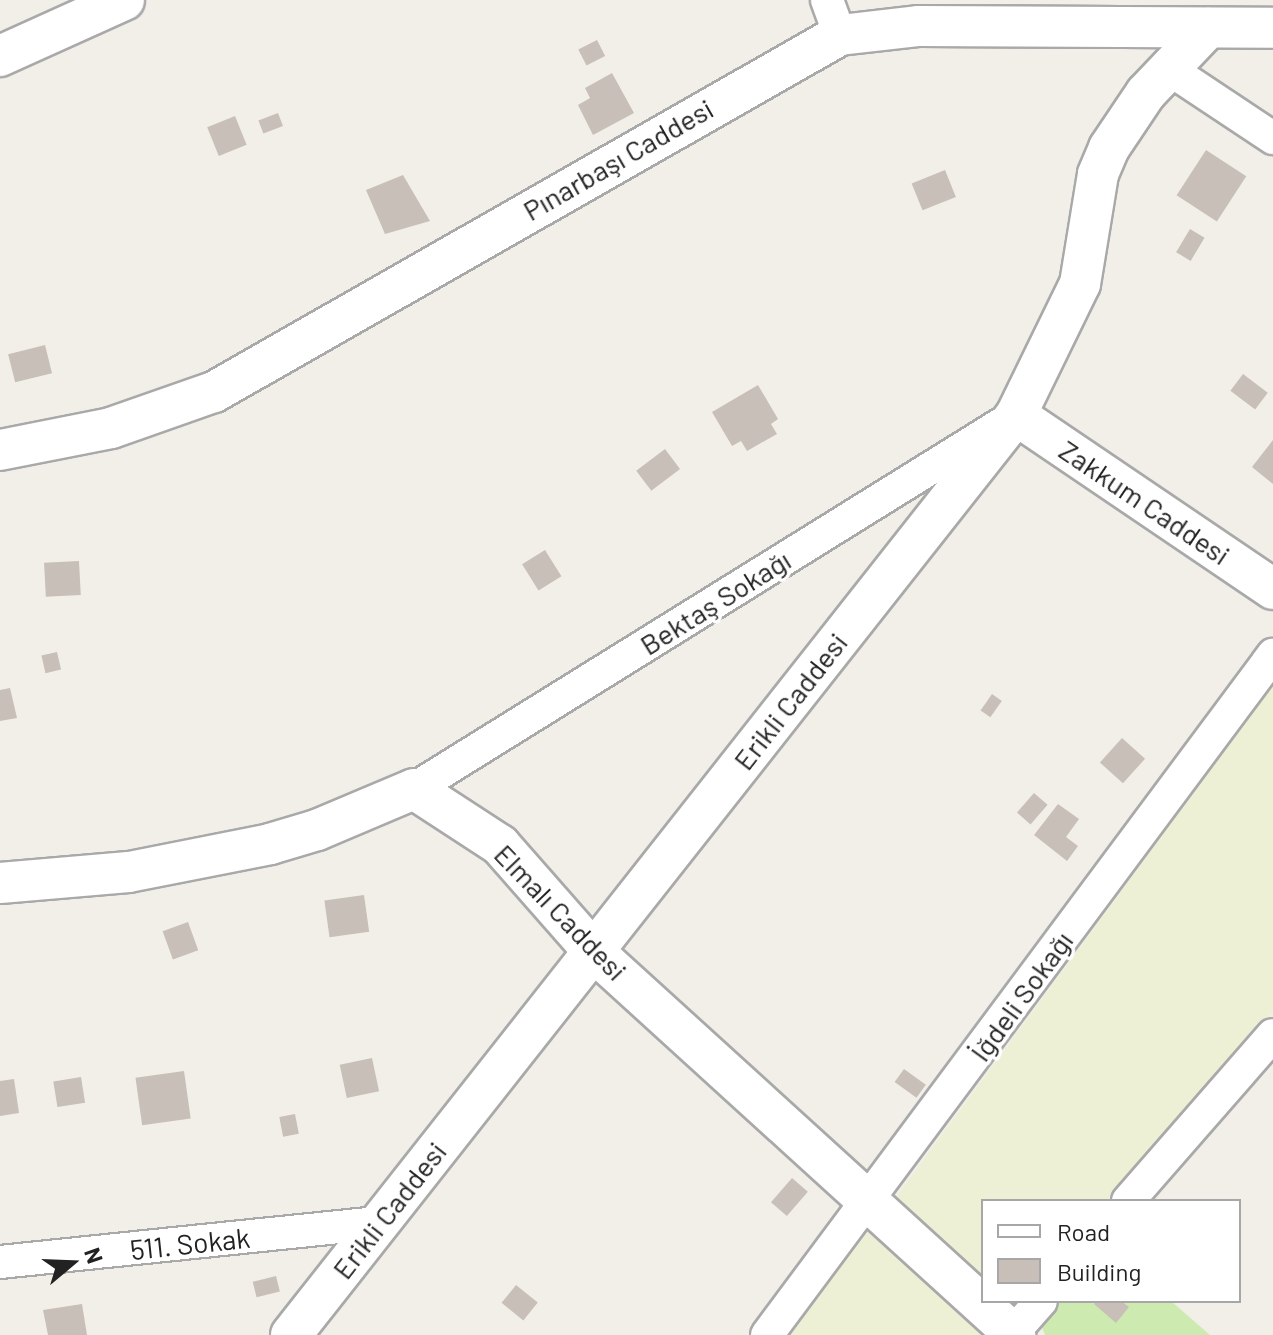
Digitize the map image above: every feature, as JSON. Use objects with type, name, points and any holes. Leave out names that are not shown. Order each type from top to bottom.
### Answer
[{"type":"street","points":[[0,56],[124,0]]},
{"type":"street","name":"Pınarbaşı Caddesi","points":[[0,450],[111,428],[214,392],[834,18],[919,26],[1273,28]]},
{"type":"street","name":"Erikli Caddesi","points":[[291,1335],[1016,415],[1080,284],[1098,174],[1109,148],[1146,93],[1208,28]]},
{"type":"street","points":[[1169,69],[1273,138]]},
{"type":"street","name":"Zakkum Caddesi","points":[[1016,415],[1273,589]]},
{"type":"street","name":"Bektaş Sokağı","points":[[414,789],[1016,415]]},
{"type":"street","name":"İğdeli Sokağı","points":[[767,1335],[869,1202],[1273,655]]},
{"type":"street","points":[[0,883],[129,872],[270,844],[317,830],[414,789]]},
{"type":"street","name":"Elmalı Caddesi","points":[[414,789],[500,845],[593,951],[1013,1334]]},
{"type":"street","points":[[1130,1199],[1273,1035]]},
{"type":"street","name":"511. Sokak","points":[[0,1262],[379,1223]]},
{"type":"street","points":[[1013,1334],[1039,1303]]},
{"type":"green space","points":[[1273,685],[1273,1012],[1109,1199],[981,1199],[981,1287],[891,1204]]},
{"type":"green space","points":[[873,1225],[989,1335],[789,1335]]},
{"type":"green space","points":[[1056,1303],[1173,1303],[1210,1335],[1045,1335],[1040,1322]]},
{"type":"building","points":[[597,40],[605,56],[586,66],[578,50]]},
{"type":"building","points":[[612,73],[634,113],[593,135],[578,105],[590,98],[585,88]]},
{"type":"building","points":[[278,113],[283,126],[263,134],[258,121]]},
{"type":"building","points":[[235,116],[247,145],[219,156],[207,127]]},
{"type":"building","points":[[1206,150],[1246,176],[1217,221],[1177,195]]},
{"type":"building","points":[[945,170],[956,197],[922,210],[912,183]]},
{"type":"building","points":[[403,175],[430,221],[385,234],[366,190]]},
{"type":"building","points":[[1190,229],[1205,238],[1191,261],[1176,252]]},
{"type":"building","points":[[45,345],[52,373],[15,382],[8,354]]},
{"type":"building","points":[[1243,374],[1268,393],[1255,409],[1230,391]]},
{"type":"building","points":[[758,385],[778,419],[771,424],[777,434],[747,451],[741,441],[732,446],[712,412]]},
{"type":"building","points":[[1273,440],[1273,484],[1252,467]]},
{"type":"building","points":[[665,449],[680,469],[651,491],[636,471]]},
{"type":"building","points":[[545,550],[561,576],[539,591],[522,564]]},
{"type":"building","points":[[79,561],[81,595],[46,597],[44,563]]},
{"type":"building","points":[[57,652],[61,670],[45,673],[41,656]]},
{"type":"building","points":[[10,688],[17,718],[0,721],[0,690]]},
{"type":"building","points":[[992,694],[1002,701],[990,717],[981,710]]},
{"type":"building","points":[[1122,738],[1145,759],[1123,783],[1100,763]]},
{"type":"building","points":[[1034,793],[1048,805],[1031,824],[1017,813]]},
{"type":"building","points":[[1058,804],[1079,819],[1066,837],[1078,846],[1067,861],[1034,835]]},
{"type":"building","points":[[364,895],[369,932],[330,937],[324,901]]},
{"type":"building","points":[[188,922],[198,950],[173,959],[163,931]]},
{"type":"building","points":[[372,1058],[379,1091],[347,1098],[340,1065]]},
{"type":"building","points":[[904,1069],[926,1085],[916,1098],[895,1082]]},
{"type":"building","points":[[184,1071],[191,1119],[142,1125],[135,1078]]},
{"type":"building","points":[[81,1077],[85,1103],[57,1107],[53,1081]]},
{"type":"building","points":[[14,1079],[19,1113],[0,1116],[0,1081]]},
{"type":"building","points":[[295,1114],[299,1134],[283,1137],[279,1117]]},
{"type":"building","points":[[792,1178],[808,1192],[787,1216],[771,1202]]},
{"type":"building","points":[[276,1276],[280,1292],[257,1297],[253,1282]]},
{"type":"building","points":[[516,1285],[538,1303],[523,1320],[502,1303]]},
{"type":"building","points":[[1124,1303],[1129,1307],[1116,1323],[1094,1304]]},
{"type":"building","points":[[82,1304],[87,1335],[48,1335],[43,1310]]}]
